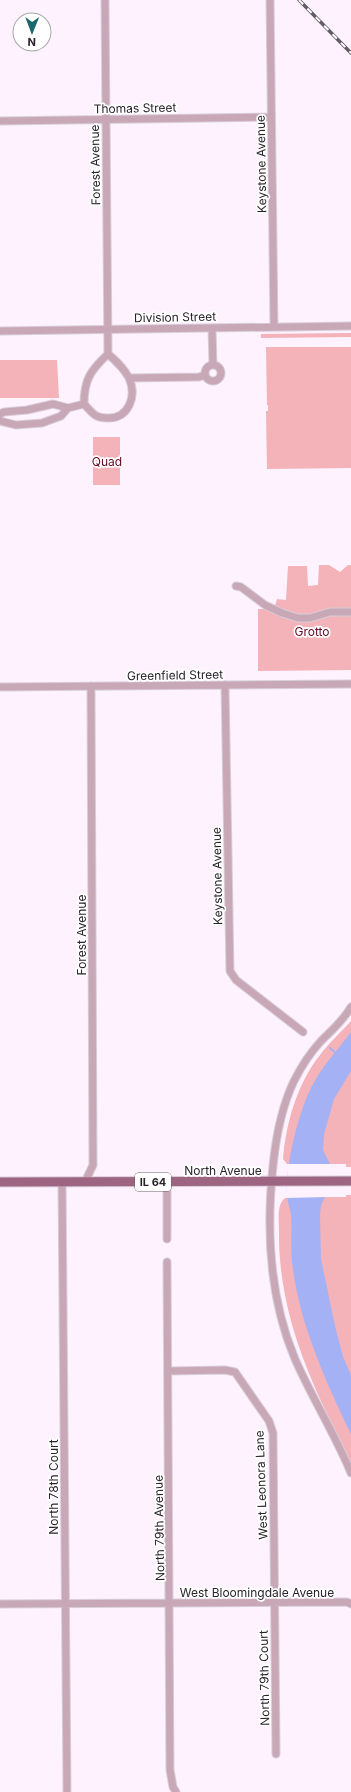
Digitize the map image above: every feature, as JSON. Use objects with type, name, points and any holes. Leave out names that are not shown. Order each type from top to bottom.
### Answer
[{"type":"main road","name":"North Avenue","points":[[0,1182],[348,1181]]},
{"type":"street","name":"Forest Avenue","points":[[104,0],[108,354]]},
{"type":"street","name":"Keystone Avenue","points":[[270,0],[274,327]]},
{"type":"street","name":"Thomas Street","points":[[0,121],[271,117]]},
{"type":"street","name":"Division Street","points":[[0,331],[351,326]]},
{"type":"street","points":[[212,328],[213,365]]},
{"type":"street","points":[[108,354],[118,362],[129,378],[132,396],[130,407],[122,415],[113,418],[102,418],[94,415],[84,404],[84,391],[87,380],[95,368],[108,354]]},
{"type":"street","points":[[213,365],[218,366],[221,371],[220,378],[215,381],[210,381],[205,375],[206,368],[213,365]]},
{"type":"street","points":[[129,378],[199,377],[205,375]]},
{"type":"street","points":[[0,414],[4,412],[27,410],[53,404],[68,408],[84,404]]},
{"type":"street","points":[[0,421],[16,425],[42,423],[61,416],[68,408]]},
{"type":"street","points":[[236,586],[242,587],[265,605],[282,613],[298,618],[310,618],[330,612],[351,612]]},
{"type":"street","name":"Greenfield Street","points":[[0,687],[351,684]]},
{"type":"street","name":"Keystone Avenue","points":[[226,685],[230,971],[236,980],[303,1032]]},
{"type":"street","name":"Forest Avenue","points":[[85,1182],[93,1165],[91,686]]},
{"type":"street","points":[[351,1007],[340,1022],[313,1051],[294,1082],[282,1111],[278,1128],[271,1182],[269,1239],[272,1273],[282,1321],[302,1375],[351,1473]]},
{"type":"street","name":"North 78th Court","points":[[62,1182],[67,1792]]},
{"type":"street","points":[[167,1182],[167,1239]]},
{"type":"street","name":"North 79th Avenue","points":[[167,1262],[170,1770],[173,1787],[176,1792]]},
{"type":"street","name":"West Leonora Lane","points":[[168,1371],[225,1370],[235,1372],[269,1421],[273,1433],[275,1602]]},
{"type":"street","name":"North 79th Court","points":[[275,1602],[276,1754]]},
{"type":"street","name":"West Bloomingdale Avenue","points":[[0,1604],[350,1602]]},
{"type":"green space","points":[[351,333],[351,337],[261,338],[261,334]]},
{"type":"green space","points":[[266,347],[351,347],[351,468],[267,469],[266,411],[268,411],[268,405]]},
{"type":"green space","points":[[0,360],[57,360],[59,398],[0,398]]},
{"type":"green space","name":"Quad","points":[[93,437],[120,437],[120,485],[93,485]]},
{"type":"green space","name":"Grotto","points":[[319,565],[329,565],[340,572],[348,565],[351,565],[351,670],[258,671],[258,609],[274,609],[277,599],[286,600],[288,566],[307,566],[308,586],[318,585]]},
{"type":"green space","points":[[351,1021],[351,1167],[346,1167],[346,1164],[287,1164],[283,1159],[287,1132],[299,1091],[312,1066],[320,1055]]},
{"type":"green space","points":[[346,1195],[351,1195],[351,1463],[311,1379],[291,1322],[284,1292],[280,1262],[279,1221],[281,1203],[283,1199],[287,1197],[346,1197]]},
{"type":"water","points":[[351,1032],[351,1071],[334,1099],[324,1134],[323,1150],[330,1164],[325,1197],[321,1205],[320,1216],[321,1259],[343,1357],[351,1375],[351,1434],[324,1375],[308,1333],[302,1311],[292,1263],[291,1215],[287,1197],[287,1185],[290,1156],[297,1125],[307,1097],[320,1072]]},
{"type":"pier","points":[[288,1164],[332,1164],[327,1197],[286,1198]]},
{"type":"waterway","points":[[330,1048],[337,1054]]},
{"type":"railway","points":[[299,0],[351,53]]}]
